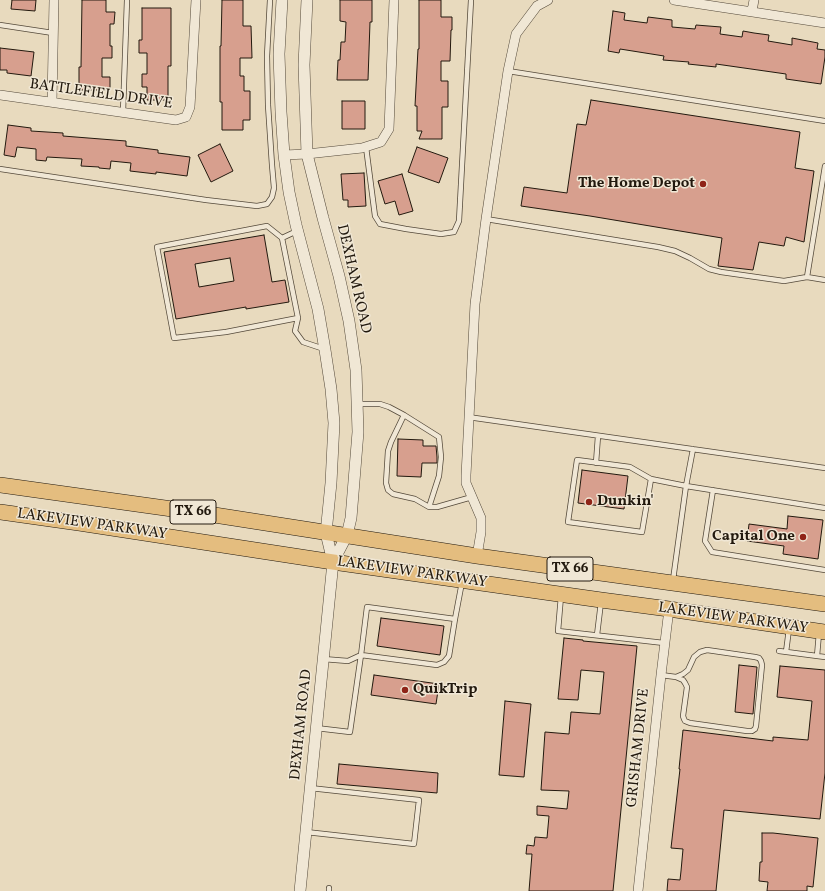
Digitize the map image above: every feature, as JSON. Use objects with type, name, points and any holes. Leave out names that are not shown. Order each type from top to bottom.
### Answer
[{"type":"main road","name":"LAKEVIEW PARKWAY","points":[[0,485],[208,514],[477,556],[825,604]]},
{"type":"main road","name":"LAKEVIEW PARKWAY","points":[[0,512],[333,562],[822,632]]},
{"type":"main road","points":[[669,609],[673,584]]},
{"type":"street","points":[[52,102],[54,0]]},
{"type":"street","name":"BATTLEFIELD DRIVE","points":[[0,95],[176,120],[186,117],[190,107],[196,0]]},
{"type":"street","name":"DEXHAM ROAD","points":[[282,0],[280,112],[284,155],[289,192],[318,309],[331,389],[334,423],[331,483],[326,533],[333,562],[300,891]]},
{"type":"street","name":"DEXHAM ROAD","points":[[308,0],[304,65],[307,154],[339,276],[349,321],[356,370],[358,404],[358,432],[351,518],[347,535],[333,562]]},
{"type":"street","points":[[284,155],[307,154],[366,147],[381,142],[389,129],[394,0]]},
{"type":"street","points":[[477,556],[481,532],[481,518],[466,483],[468,417],[475,304],[508,71],[516,34],[537,6],[548,0]]},
{"type":"street","points":[[674,0],[825,23]]},
{"type":"street","points":[[752,11],[754,0]]},
{"type":"street","name":"GRISHAM DRIVE","points":[[638,891],[664,643],[669,609]]},
{"type":"lane","points":[[123,112],[127,0]]},
{"type":"lane","points":[[0,169],[206,200],[257,206],[267,204],[272,197],[274,188],[268,105],[267,56],[270,0]]},
{"type":"lane","points":[[366,147],[375,216],[380,224],[441,234],[454,232],[459,221],[471,0]]},
{"type":"lane","points":[[0,25],[53,33]]},
{"type":"lane","points":[[508,71],[825,121]]},
{"type":"lane","points":[[807,277],[825,166]]},
{"type":"lane","points":[[486,219],[675,251],[709,269],[720,272],[784,281],[807,277],[825,280]]},
{"type":"lane","points":[[298,318],[226,332],[174,338],[157,247],[267,226],[282,238],[298,318],[295,331],[303,342],[325,350]]},
{"type":"lane","points":[[282,238],[298,232]]},
{"type":"lane","points":[[358,404],[380,404],[389,407],[440,437],[441,457],[439,476],[429,506]]},
{"type":"lane","points":[[404,415],[388,451],[386,483],[388,490],[393,494],[415,499],[429,506],[437,507],[472,497]]},
{"type":"lane","points":[[468,417],[825,468]]},
{"type":"lane","points":[[596,463],[598,436]]},
{"type":"lane","points":[[673,584],[686,486],[693,449]]},
{"type":"lane","points":[[651,479],[642,532],[568,522],[577,460],[630,467],[651,479],[686,486],[825,508]]},
{"type":"lane","points":[[713,490],[705,541],[712,552],[825,570]]},
{"type":"lane","points":[[323,659],[348,661],[361,655],[437,665],[444,662],[449,656],[462,580]]},
{"type":"lane","points":[[562,594],[558,631],[664,643]]},
{"type":"lane","points":[[597,635],[602,600]]},
{"type":"lane","points":[[316,728],[350,732],[367,607],[455,619]]},
{"type":"lane","points":[[786,652],[790,627]]},
{"type":"lane","points":[[817,656],[822,632]]},
{"type":"lane","points":[[661,675],[676,677],[686,683],[683,716],[686,722],[747,731],[752,731],[755,729],[762,665],[759,658],[707,650],[700,652],[694,657],[688,670],[676,677]]},
{"type":"lane","points":[[779,651],[825,657]]},
{"type":"lane","points":[[306,832],[414,844],[419,800],[310,788]]},
{"type":"building","points":[[12,0],[36,0],[35,11],[11,9]]},
{"type":"building","points":[[82,0],[106,0],[106,12],[115,12],[114,24],[110,24],[110,46],[112,46],[112,58],[102,58],[102,77],[110,77],[110,90],[79,90],[79,67],[81,67]]},
{"type":"building","points":[[222,0],[243,0],[243,26],[251,26],[252,58],[240,58],[240,76],[244,76],[244,91],[250,91],[250,120],[243,120],[243,130],[222,130],[222,102],[220,102],[220,46]]},
{"type":"building","points":[[340,0],[372,0],[368,80],[337,80],[341,42],[345,42],[346,22],[340,21]]},
{"type":"building","points":[[419,0],[441,0],[441,17],[452,17],[450,61],[441,61],[441,81],[448,81],[448,107],[442,107],[442,139],[419,139],[422,131],[417,131],[417,106],[415,106],[419,49]]},
{"type":"building","points":[[142,8],[171,8],[171,66],[168,66],[168,100],[147,100],[147,87],[142,87],[142,74],[147,74],[147,53],[139,53],[139,40],[142,40]]},
{"type":"building","points":[[613,11],[625,13],[624,20],[647,23],[648,17],[672,20],[672,27],[695,29],[696,25],[721,27],[720,34],[742,37],[743,31],[769,35],[768,41],[792,45],[792,38],[818,43],[817,49],[825,50],[821,84],[786,79],[786,74],[716,64],[716,67],[688,64],[689,62],[663,60],[664,56],[620,49],[619,53],[608,51]]},
{"type":"building","points":[[0,48],[34,52],[31,76],[7,73],[7,70],[0,70]]},
{"type":"building","name":"The Home Depot","points":[[591,100],[800,132],[795,168],[814,171],[804,242],[786,237],[784,246],[759,242],[753,270],[718,266],[722,238],[521,206],[524,187],[567,193],[577,124],[586,125]]},
{"type":"building","points":[[342,101],[365,101],[365,129],[342,129]]},
{"type":"building","points":[[8,125],[31,128],[31,131],[63,133],[63,136],[126,141],[126,146],[158,150],[158,153],[190,157],[187,176],[156,172],[156,174],[130,171],[131,163],[111,161],[110,169],[81,166],[82,159],[47,157],[46,161],[36,160],[36,149],[17,147],[15,157],[4,155]]},
{"type":"building","points":[[220,144],[233,171],[211,182],[198,155]]},
{"type":"building","points":[[417,147],[448,158],[439,183],[408,172]]},
{"type":"building","points":[[364,173],[366,206],[348,207],[348,200],[343,200],[341,174]]},
{"type":"building","points":[[402,174],[413,211],[399,215],[395,201],[385,204],[378,181]]},
{"type":"building","points":[[264,235],[272,282],[285,280],[289,302],[246,309],[246,307],[176,319],[164,252]],"holes":[[[230,258],[234,281],[199,287],[195,264]]]},
{"type":"building","points":[[398,439],[423,440],[423,446],[436,446],[437,463],[422,463],[421,477],[397,476]]},
{"type":"building","points":[[582,470],[628,476],[624,509],[578,503]]},
{"type":"building","name":"Capital One","points":[[788,516],[823,520],[818,559],[783,554],[784,546],[747,541],[749,524],[787,529]]},
{"type":"building","name":"QuikTrip","points":[[381,618],[444,626],[440,655],[377,646]]},
{"type":"building","points":[[564,638],[637,646],[613,891],[529,891],[532,854],[526,854],[527,845],[534,846],[535,837],[547,838],[549,816],[537,815],[537,806],[567,809],[569,791],[541,790],[545,732],[569,734],[571,712],[600,714],[604,672],[581,670],[578,700],[558,699]]},
{"type":"building","points":[[739,665],[757,667],[753,714],[735,712]]},
{"type":"building","points":[[780,666],[825,670],[825,773],[820,819],[724,810],[716,891],[667,891],[668,879],[680,880],[681,871],[683,849],[671,848],[683,730],[773,741],[773,737],[808,740],[812,701],[777,697]]},
{"type":"building","name":"QuikTrip","points":[[374,675],[439,684],[436,704],[371,695]]},
{"type":"building","points":[[505,701],[531,704],[524,777],[499,775]]},
{"type":"building","points":[[339,764],[438,773],[437,793],[337,784]]},
{"type":"building","points":[[762,833],[818,838],[813,887],[807,886],[807,891],[767,891],[768,882],[759,881],[760,862],[762,862]]},
{"type":"place","name":"The Home Depot","points":[[703,184]]},
{"type":"place","name":"Dunkin'","points":[[589,502]]},
{"type":"place","name":"Capital One","points":[[803,537]]},
{"type":"place","name":"QuikTrip","points":[[405,690]]}]
